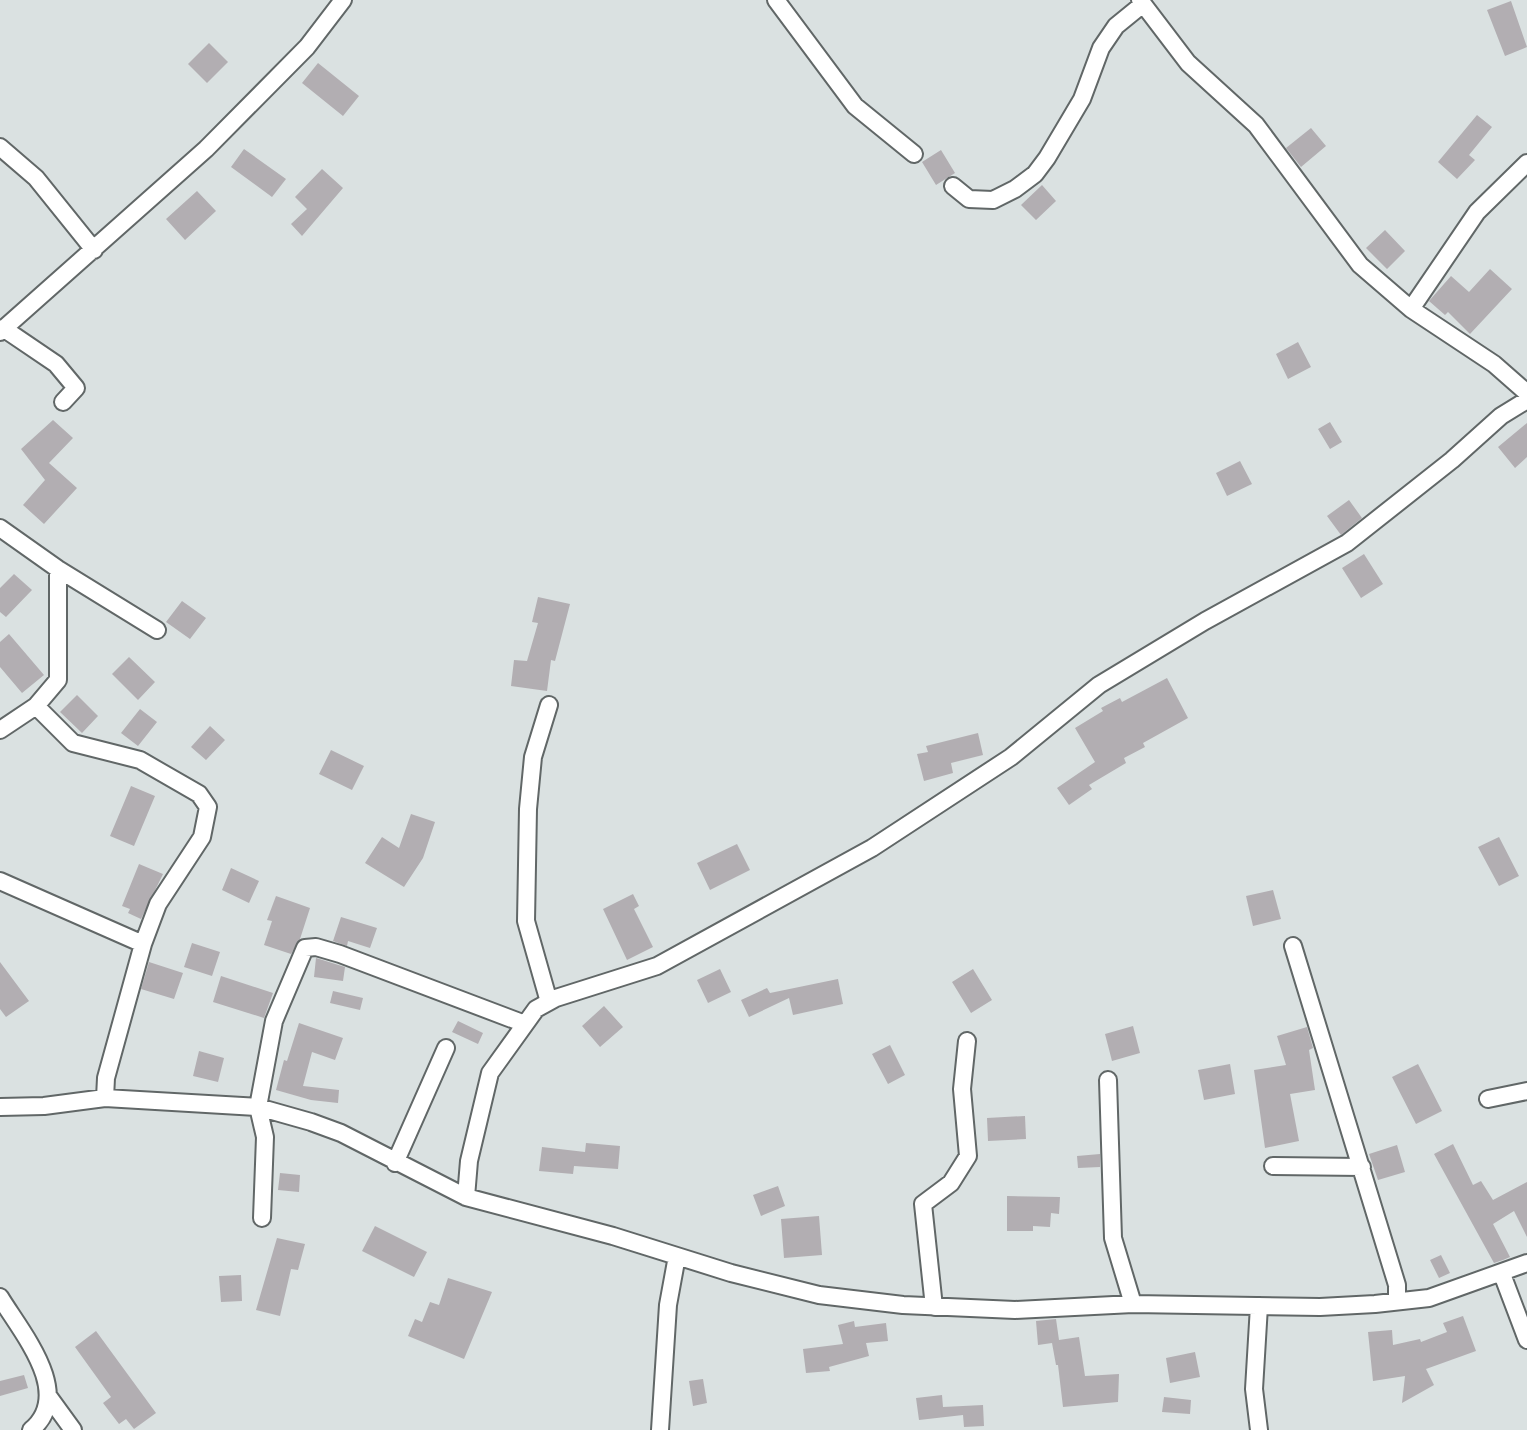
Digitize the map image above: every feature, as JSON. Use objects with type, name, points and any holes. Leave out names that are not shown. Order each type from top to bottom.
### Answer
[{"type":"street","points":[[63,402],[76,388],[56,364],[2,330],[206,149],[307,47],[343,0]]},
{"type":"street","points":[[776,0],[855,106],[914,154]]},
{"type":"street","points":[[953,186],[969,199],[993,200],[1015,189],[1035,174],[1082,99],[1101,48],[1116,26],[1142,2],[1188,63],[1256,125],[1360,265],[1411,309],[1494,364],[1527,393]]},
{"type":"street","points":[[0,147],[36,177],[94,250]]},
{"type":"street","points":[[1411,309],[1477,212],[1527,163]]},
{"type":"street","points":[[466,1197],[469,1161],[490,1073],[536,1009],[549,1002],[657,966],[872,848],[1011,757],[1099,685],[1205,621],[1347,543],[1452,460],[1500,416],[1527,400]]},
{"type":"street","points":[[1,533],[157,630]]},
{"type":"street","points":[[0,730],[36,706],[58,680],[58,569]]},
{"type":"street","points":[[549,705],[533,757],[528,809],[526,921],[549,1002]]},
{"type":"street","points":[[36,706],[73,743],[140,760],[199,794],[208,807],[202,837],[158,904],[143,944],[106,1078],[105,1098]]},
{"type":"street","points":[[0,881],[143,944]]},
{"type":"street","points":[[262,1218],[265,1137],[258,1107],[274,1021],[303,951],[309,946],[340,954],[525,1024]]},
{"type":"street","points":[[1293,946],[1397,1285],[1397,1301]]},
{"type":"street","points":[[934,1307],[922,1203],[951,1183],[968,1156],[962,1089],[967,1041]]},
{"type":"street","points":[[395,1163],[446,1048]]},
{"type":"street","points":[[1108,1080],[1113,1238],[1133,1304]]},
{"type":"street","points":[[1488,1100],[1527,1091]]},
{"type":"street","points":[[0,1107],[44,1106],[105,1098],[258,1107],[341,1133],[395,1163],[466,1197],[731,1273],[819,1295],[934,1307],[1015,1310],[1133,1304],[1320,1306],[1397,1301],[1429,1298],[1502,1274],[1527,1263]]},
{"type":"street","points":[[1273,1166],[1362,1167]]},
{"type":"street","points":[[660,1430],[668,1305],[677,1256]]},
{"type":"street","points":[[1502,1274],[1527,1340]]},
{"type":"street","points":[[0,1297],[43,1369],[49,1397],[73,1430]]},
{"type":"street","points":[[1259,1306],[1254,1389],[1259,1430]]},
{"type":"street","points":[[31,1430],[40,1422],[49,1397]]},
{"type":"building","points":[[1511,1],[1527,47],[1505,56],[1487,10]]},
{"type":"building","points":[[209,43],[228,62],[207,83],[188,64]]},
{"type":"building","points":[[318,63],[359,96],[343,116],[302,83]]},
{"type":"building","points":[[1477,115],[1492,127],[1469,155],[1475,160],[1457,179],[1438,162]]},
{"type":"building","points":[[1311,128],[1326,146],[1301,167],[1286,148]]},
{"type":"building","points":[[244,149],[286,179],[272,197],[231,167]]},
{"type":"building","points":[[941,150],[955,173],[936,185],[922,162]]},
{"type":"building","points":[[322,169],[343,188],[302,236],[291,224],[307,209],[295,197]]},
{"type":"building","points":[[1042,185],[1056,201],[1036,220],[1021,205]]},
{"type":"building","points":[[197,191],[216,211],[185,240],[166,219]]},
{"type":"building","points":[[1385,230],[1405,251],[1387,269],[1366,248]]},
{"type":"building","points":[[1490,269],[1512,289],[1470,334],[1448,312],[1445,315],[1429,301],[1451,276],[1469,292]]},
{"type":"building","points":[[1298,342],[1311,367],[1288,379],[1276,354]]},
{"type":"building","points":[[53,420],[73,438],[49,463],[77,488],[44,524],[23,505],[45,480],[21,449]]},
{"type":"building","points":[[1330,422],[1342,442],[1330,449],[1318,429]]},
{"type":"building","points":[[1527,423],[1527,457],[1515,468],[1498,447]]},
{"type":"building","points":[[1240,461],[1252,484],[1227,496],[1216,473]]},
{"type":"building","points":[[1349,500],[1362,518],[1341,535],[1327,516]]},
{"type":"building","points":[[1364,554],[1383,584],[1361,598],[1342,568]]},
{"type":"building","points":[[14,574],[32,590],[6,617],[0,612],[0,588]]},
{"type":"building","points":[[538,597],[570,604],[555,661],[551,660],[547,691],[511,686],[514,660],[527,661],[538,623],[532,622]]},
{"type":"building","points":[[182,601],[206,618],[190,639],[166,622]]},
{"type":"building","points":[[9,634],[44,675],[22,693],[0,667],[0,642]]},
{"type":"building","points":[[129,657],[155,682],[138,700],[112,674]]},
{"type":"building","points":[[1167,678],[1188,718],[1143,743],[1145,747],[1124,758],[1126,763],[1089,785],[1092,789],[1069,805],[1057,788],[1095,762],[1075,728],[1103,711],[1101,708],[1120,698],[1122,702]]},
{"type":"building","points":[[77,695],[98,716],[82,733],[60,712]]},
{"type":"building","points":[[140,709],[157,722],[138,746],[121,733]]},
{"type":"building","points":[[210,726],[225,740],[206,760],[191,747]]},
{"type":"building","points":[[978,733],[983,755],[951,763],[953,773],[924,781],[917,754],[928,752],[926,746]]},
{"type":"building","points":[[331,750],[364,766],[352,790],[319,774]]},
{"type":"building","points":[[131,786],[155,796],[134,846],[110,836]]},
{"type":"building","points":[[411,814],[435,822],[423,858],[404,887],[365,863],[382,837],[399,848]]},
{"type":"building","points":[[1499,837],[1519,876],[1499,886],[1478,847]]},
{"type":"building","points":[[737,844],[750,870],[710,890],[697,863]]},
{"type":"building","points":[[139,864],[163,874],[141,919],[128,913],[130,909],[122,906]]},
{"type":"building","points":[[231,868],[259,881],[249,903],[222,890]]},
{"type":"building","points":[[1273,890],[1281,919],[1253,926],[1246,896]]},
{"type":"building","points":[[633,894],[639,906],[634,909],[653,947],[627,960],[603,909]]},
{"type":"building","points":[[276,896],[310,908],[300,939],[291,954],[264,945],[272,921],[267,920]]},
{"type":"building","points":[[341,917],[377,928],[370,948],[348,941],[347,946],[333,941]]},
{"type":"building","points":[[192,943],[220,952],[212,976],[184,967]]},
{"type":"building","points":[[316,958],[345,967],[343,981],[314,977]]},
{"type":"building","points":[[0,962],[29,1001],[6,1017],[0,1009]]},
{"type":"building","points":[[149,962],[183,973],[174,999],[141,989]]},
{"type":"building","points":[[720,969],[731,992],[708,1003],[697,980]]},
{"type":"building","points":[[973,969],[992,1000],[971,1013],[952,982]]},
{"type":"building","points":[[221,976],[273,993],[264,1018],[213,1002]]},
{"type":"building","points":[[838,979],[843,1004],[793,1015],[789,998],[749,1017],[741,1000],[767,988],[770,993]]},
{"type":"building","points":[[333,991],[363,998],[360,1010],[330,1003]]},
{"type":"building","points":[[604,1006],[623,1027],[600,1047],[582,1026]]},
{"type":"building","points":[[458,1021],[483,1033],[478,1044],[452,1032]]},
{"type":"building","points":[[299,1023],[343,1038],[335,1060],[312,1052],[303,1086],[339,1090],[338,1103],[311,1100],[276,1090],[284,1060],[287,1061]]},
{"type":"building","points":[[1133,1026],[1140,1053],[1112,1061],[1105,1034]]},
{"type":"building","points":[[1307,1027],[1313,1048],[1309,1050],[1315,1090],[1290,1094],[1299,1141],[1265,1148],[1254,1070],[1286,1065],[1277,1036]]},
{"type":"building","points":[[890,1045],[905,1075],[888,1084],[872,1054]]},
{"type":"building","points":[[199,1051],[224,1058],[218,1082],[193,1076]]},
{"type":"building","points":[[1230,1064],[1235,1094],[1204,1100],[1198,1070]]},
{"type":"building","points":[[1418,1064],[1442,1111],[1416,1124],[1392,1077]]},
{"type":"building","points":[[1025,1116],[1026,1139],[988,1141],[987,1118]]},
{"type":"building","points":[[586,1143],[620,1146],[618,1169],[574,1166],[573,1174],[539,1171],[542,1147],[585,1152]]},
{"type":"building","points":[[1453,1144],[1473,1185],[1481,1181],[1493,1200],[1527,1182],[1527,1237],[1514,1211],[1493,1224],[1510,1257],[1494,1263],[1434,1154]]},
{"type":"building","points":[[1397,1145],[1405,1172],[1378,1180],[1369,1154]]},
{"type":"building","points":[[1100,1154],[1100,1167],[1078,1168],[1077,1156]]},
{"type":"building","points":[[280,1173],[300,1175],[299,1192],[278,1190]]},
{"type":"building","points":[[778,1186],[785,1206],[761,1216],[753,1195]]},
{"type":"building","points":[[1007,1196],[1060,1197],[1059,1214],[1051,1213],[1050,1227],[1033,1226],[1033,1231],[1007,1231]]},
{"type":"building","points":[[819,1216],[822,1255],[784,1258],[781,1219]]},
{"type":"building","points":[[375,1226],[427,1252],[414,1277],[362,1251]]},
{"type":"building","points":[[277,1238],[305,1244],[298,1270],[291,1269],[280,1316],[256,1310]]},
{"type":"building","points":[[1441,1255],[1450,1273],[1439,1278],[1430,1260]]},
{"type":"building","points":[[241,1275],[242,1301],[221,1302],[219,1276]]},
{"type":"building","points":[[448,1278],[492,1292],[464,1359],[408,1336],[415,1319],[422,1322],[430,1302],[439,1305]]},
{"type":"building","points":[[1463,1316],[1476,1351],[1426,1369],[1434,1385],[1402,1403],[1405,1376],[1373,1381],[1368,1332],[1392,1330],[1393,1345],[1420,1339],[1421,1342],[1447,1332],[1443,1323]]},
{"type":"building","points":[[1056,1319],[1059,1340],[1079,1337],[1085,1376],[1119,1374],[1118,1402],[1063,1407],[1058,1365],[1056,1365],[1052,1343],[1038,1345],[1036,1321]]},
{"type":"building","points":[[854,1321],[855,1327],[886,1323],[888,1341],[866,1343],[869,1356],[829,1367],[830,1371],[806,1373],[803,1349],[843,1344],[838,1325]]},
{"type":"building","points":[[96,1331],[156,1413],[134,1429],[126,1419],[119,1424],[103,1403],[111,1397],[75,1347]]},
{"type":"building","points":[[1195,1352],[1200,1377],[1170,1383],[1166,1358]]},
{"type":"building","points":[[24,1375],[28,1388],[0,1396],[0,1381]]},
{"type":"building","points":[[703,1379],[707,1403],[693,1406],[689,1381]]},
{"type":"building","points":[[942,1395],[943,1407],[983,1405],[984,1426],[964,1427],[963,1415],[919,1420],[916,1398]]},
{"type":"building","points":[[1164,1397],[1191,1400],[1190,1414],[1162,1412]]}]
